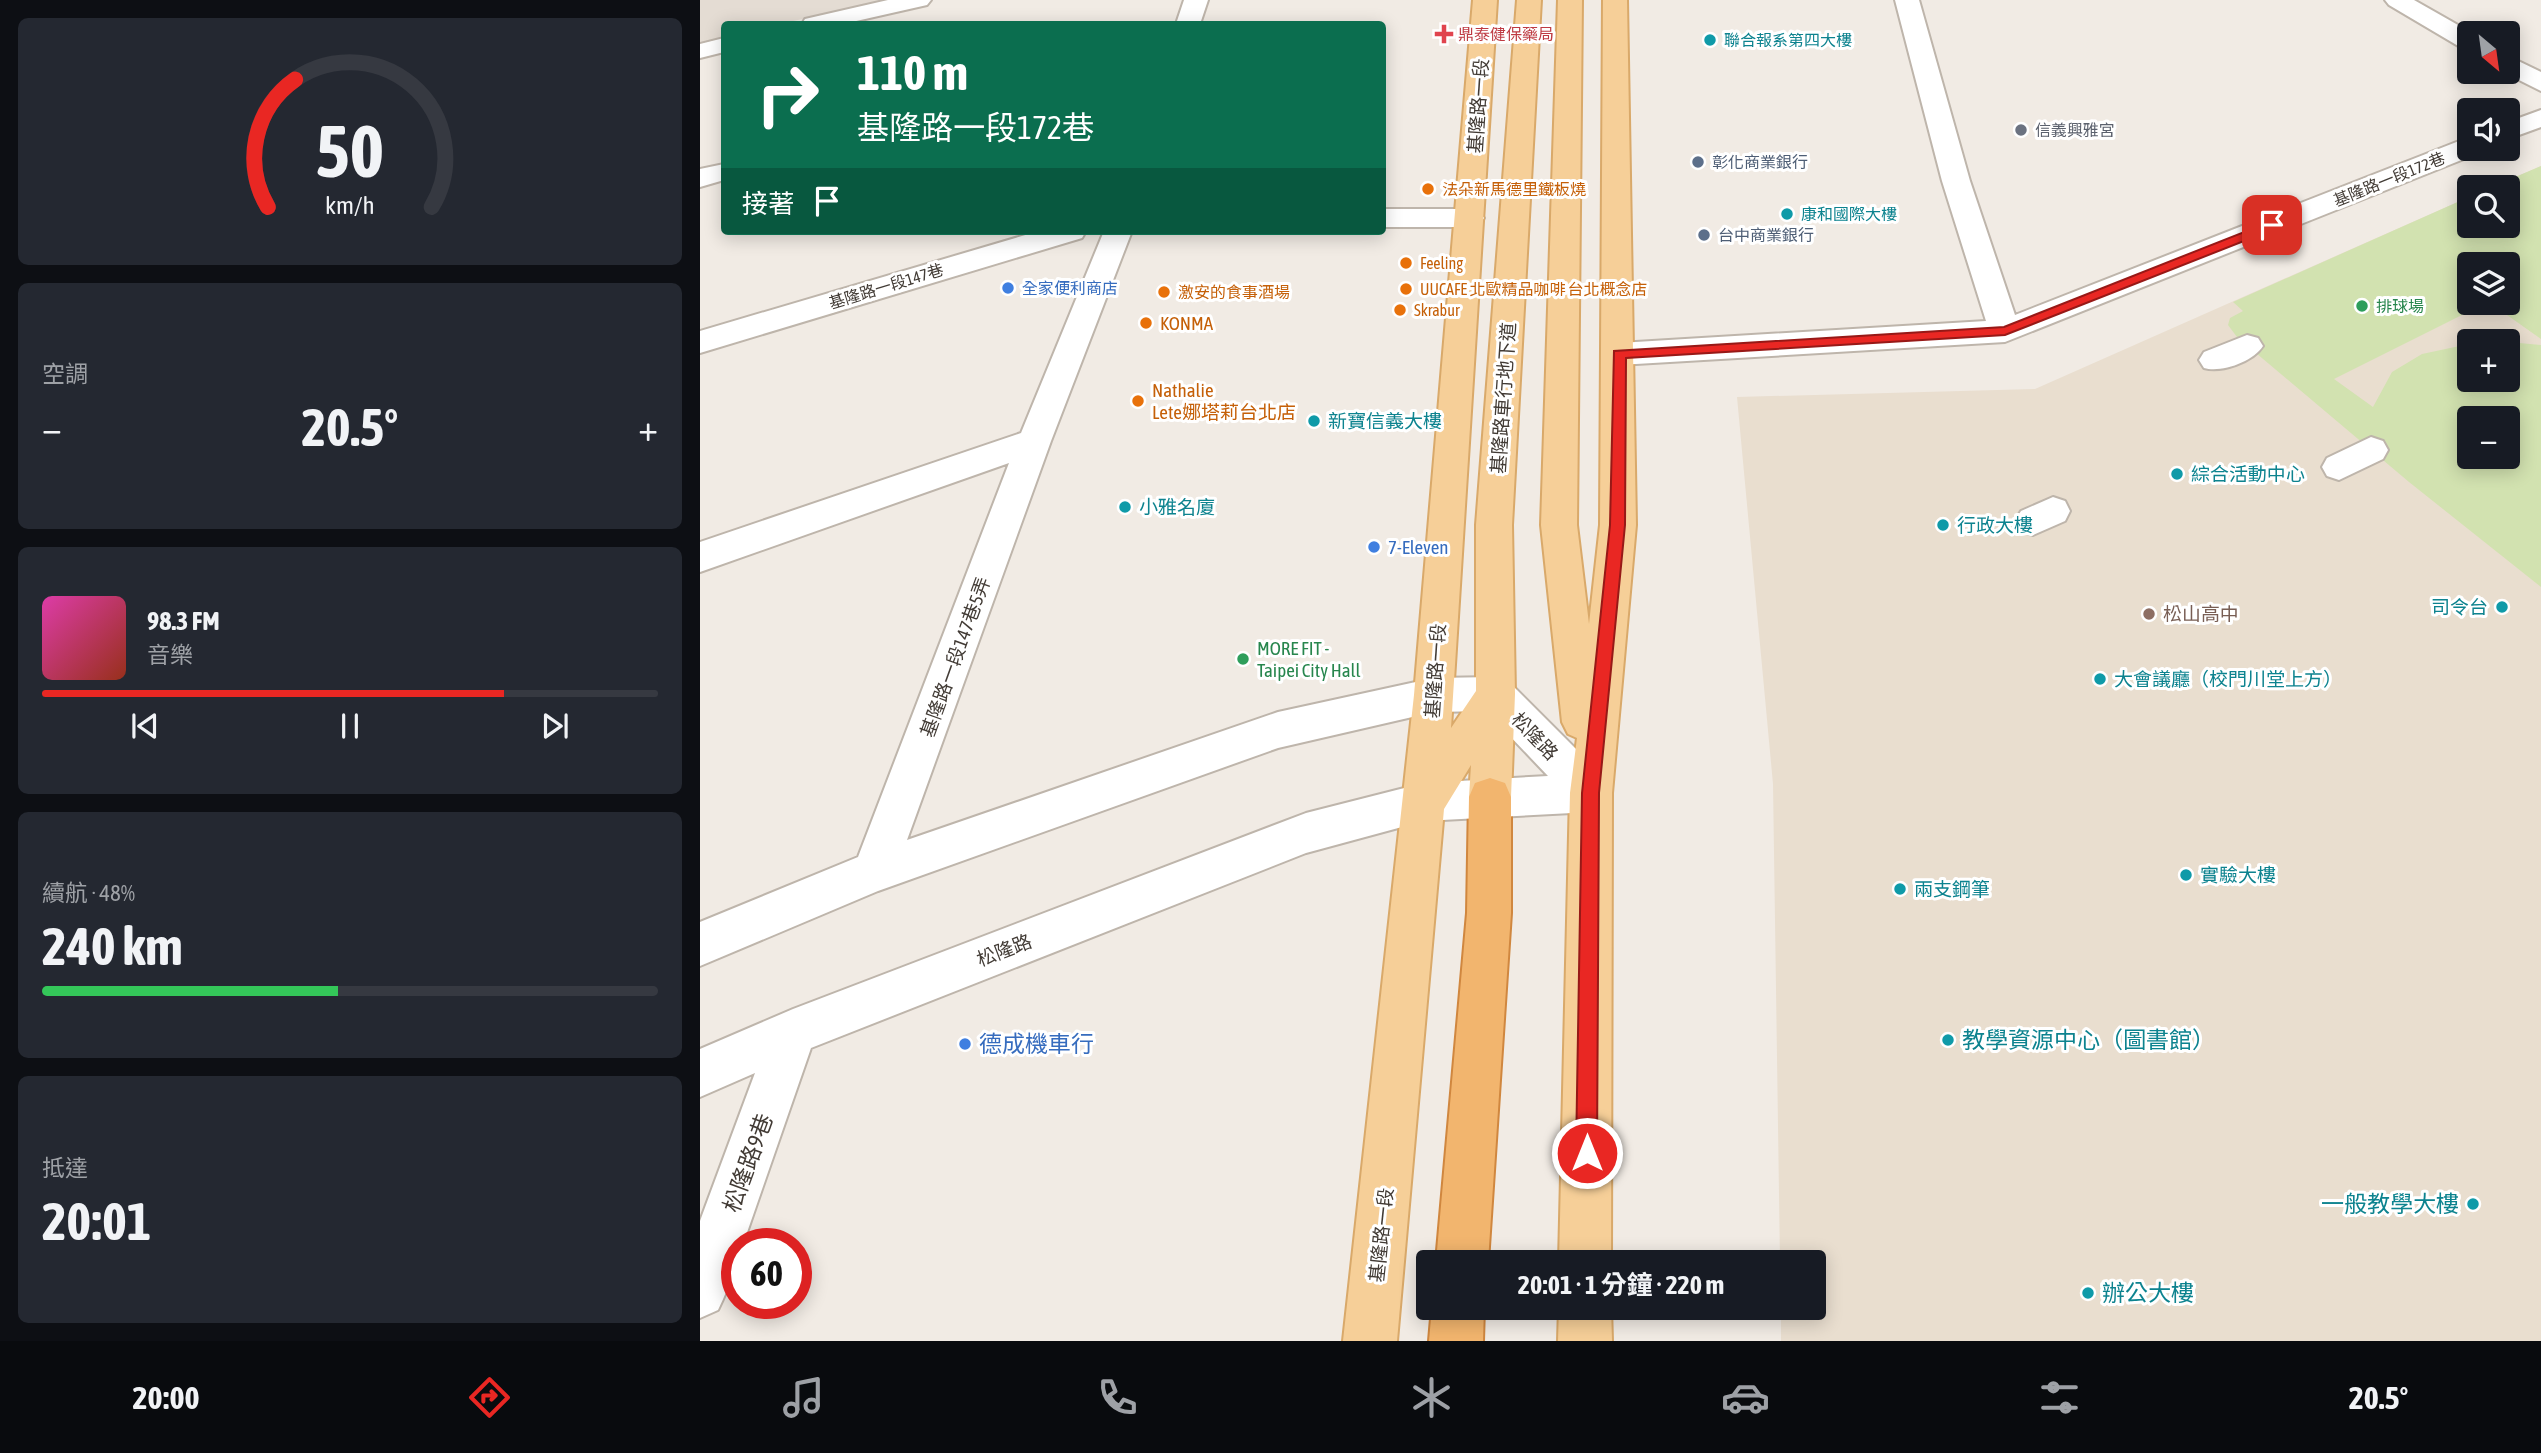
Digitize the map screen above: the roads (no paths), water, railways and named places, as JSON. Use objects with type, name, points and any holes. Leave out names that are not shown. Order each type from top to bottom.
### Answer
[{"type":"highway","points":[[1463,1250],[1489,913],[1490,797]]},
{"type":"main road","name":"基隆路一段","points":[[1370,1341],[1424,802],[1485,0]]},
{"type":"main road","name":"基隆路車行地下道","points":[[1490,797],[1495,694],[1494,525],[1529,0]]},
{"type":"main road","points":[[1570,0],[1559,524],[1591,793]]},
{"type":"main road","points":[[1585,1250],[1591,793],[1618,525],[1615,0]]},
{"type":"main road","points":[[1424,802],[1495,694]]},
{"type":"main road","points":[[1585,1320],[1585,1341]]},
{"type":"street","points":[[827,21],[919,0]]},
{"type":"street","points":[[1189,21],[1196,0]]},
{"type":"street","points":[[1906,0],[1956,181],[2005,331]]},
{"type":"street","points":[[2397,0],[2457,35]]},
{"type":"street","points":[[700,51],[721,46]]},
{"type":"street","points":[[2520,71],[2541,83]]},
{"type":"street","points":[[2520,126],[2541,118]]},
{"type":"street","name":"基隆路一段172巷","points":[[1619,354],[2005,331],[2457,152]]},
{"type":"street","points":[[700,178],[721,173]]},
{"type":"street","points":[[1386,218],[1470,218]]},
{"type":"street","name":"基隆路一段147巷","points":[[700,342],[1059,235]]},
{"type":"street","name":"基隆路一段147巷5弄","points":[[873,872],[907,787],[1034,441],[1116,235]]},
{"type":"street","points":[[2215,360],[2247,346]]},
{"type":"street","points":[[700,557],[1034,441]]},
{"type":"street","points":[[2339,467],[2371,450]]},
{"type":"street","points":[[700,944],[873,872],[1278,730],[1433,695],[1495,694]]},
{"type":"street","name":"松隆路","points":[[1495,694],[1591,793]]},
{"type":"street","name":"松隆路","points":[[700,1073],[793,1032],[1306,834],[1424,802],[1591,793]]},
{"type":"street","name":"松隆路9巷","points":[[700,1292],[793,1032]]},
{"type":"place","name":"鼎泰健保藥局","points":[[1444,34]]},
{"type":"place","name":"聯合報系第四大樓","points":[[1710,40]]},
{"type":"place","name":"信義興雅宮","points":[[2021,130]]},
{"type":"place","name":"彰化商業銀行","points":[[1698,162]]},
{"type":"place","name":"法朵新馬德里鐵板燒","points":[[1428,189]]},
{"type":"place","name":"康和國際大樓","points":[[1787,214]]},
{"type":"place","name":"台中商業銀行","points":[[1704,235]]},
{"type":"place","name":"Feeling","points":[[1406,263]]},
{"type":"place","name":"全家便利商店","points":[[1008,288]]},
{"type":"place","name":"UUCAFE 北歐精品咖啡 台北概念店","points":[[1406,289]]},
{"type":"place","name":"激安的食事酒場","points":[[1164,292]]},
{"type":"place","name":"排球場","points":[[2362,306]]},
{"type":"place","name":"Skrabur","points":[[1400,310]]},
{"type":"place","name":"KONMA","points":[[1146,323]]},
{"type":"place","name":"Nathalie Lete娜塔莉台北店","points":[[1138,401]]},
{"type":"place","name":"新寶信義大樓","points":[[1314,421]]},
{"type":"place","name":"綜合活動中心","points":[[2177,474]]},
{"type":"place","name":"小雅名廈","points":[[1125,507]]},
{"type":"place","name":"行政大樓","points":[[1943,525]]},
{"type":"place","name":"7-Eleven","points":[[1374,547]]},
{"type":"place","name":"司令台","points":[[2502,607]]},
{"type":"place","name":"松山高中","points":[[2149,614]]},
{"type":"place","name":"MORE FIT - Taipei City Hall","points":[[1243,659]]},
{"type":"place","name":"大會議廳（校門川堂上方）","points":[[2100,679]]},
{"type":"place","name":"實驗大樓","points":[[2186,875]]},
{"type":"place","name":"兩支鋼筆","points":[[1900,889]]},
{"type":"place","name":"教學資源中心（圖書館）","points":[[1948,1040]]},
{"type":"place","name":"德成機車行","points":[[965,1044]]},
{"type":"place","name":"一般教學大樓","points":[[2473,1204]]},
{"type":"place","name":"辦公大樓","points":[[2088,1293]]}]
